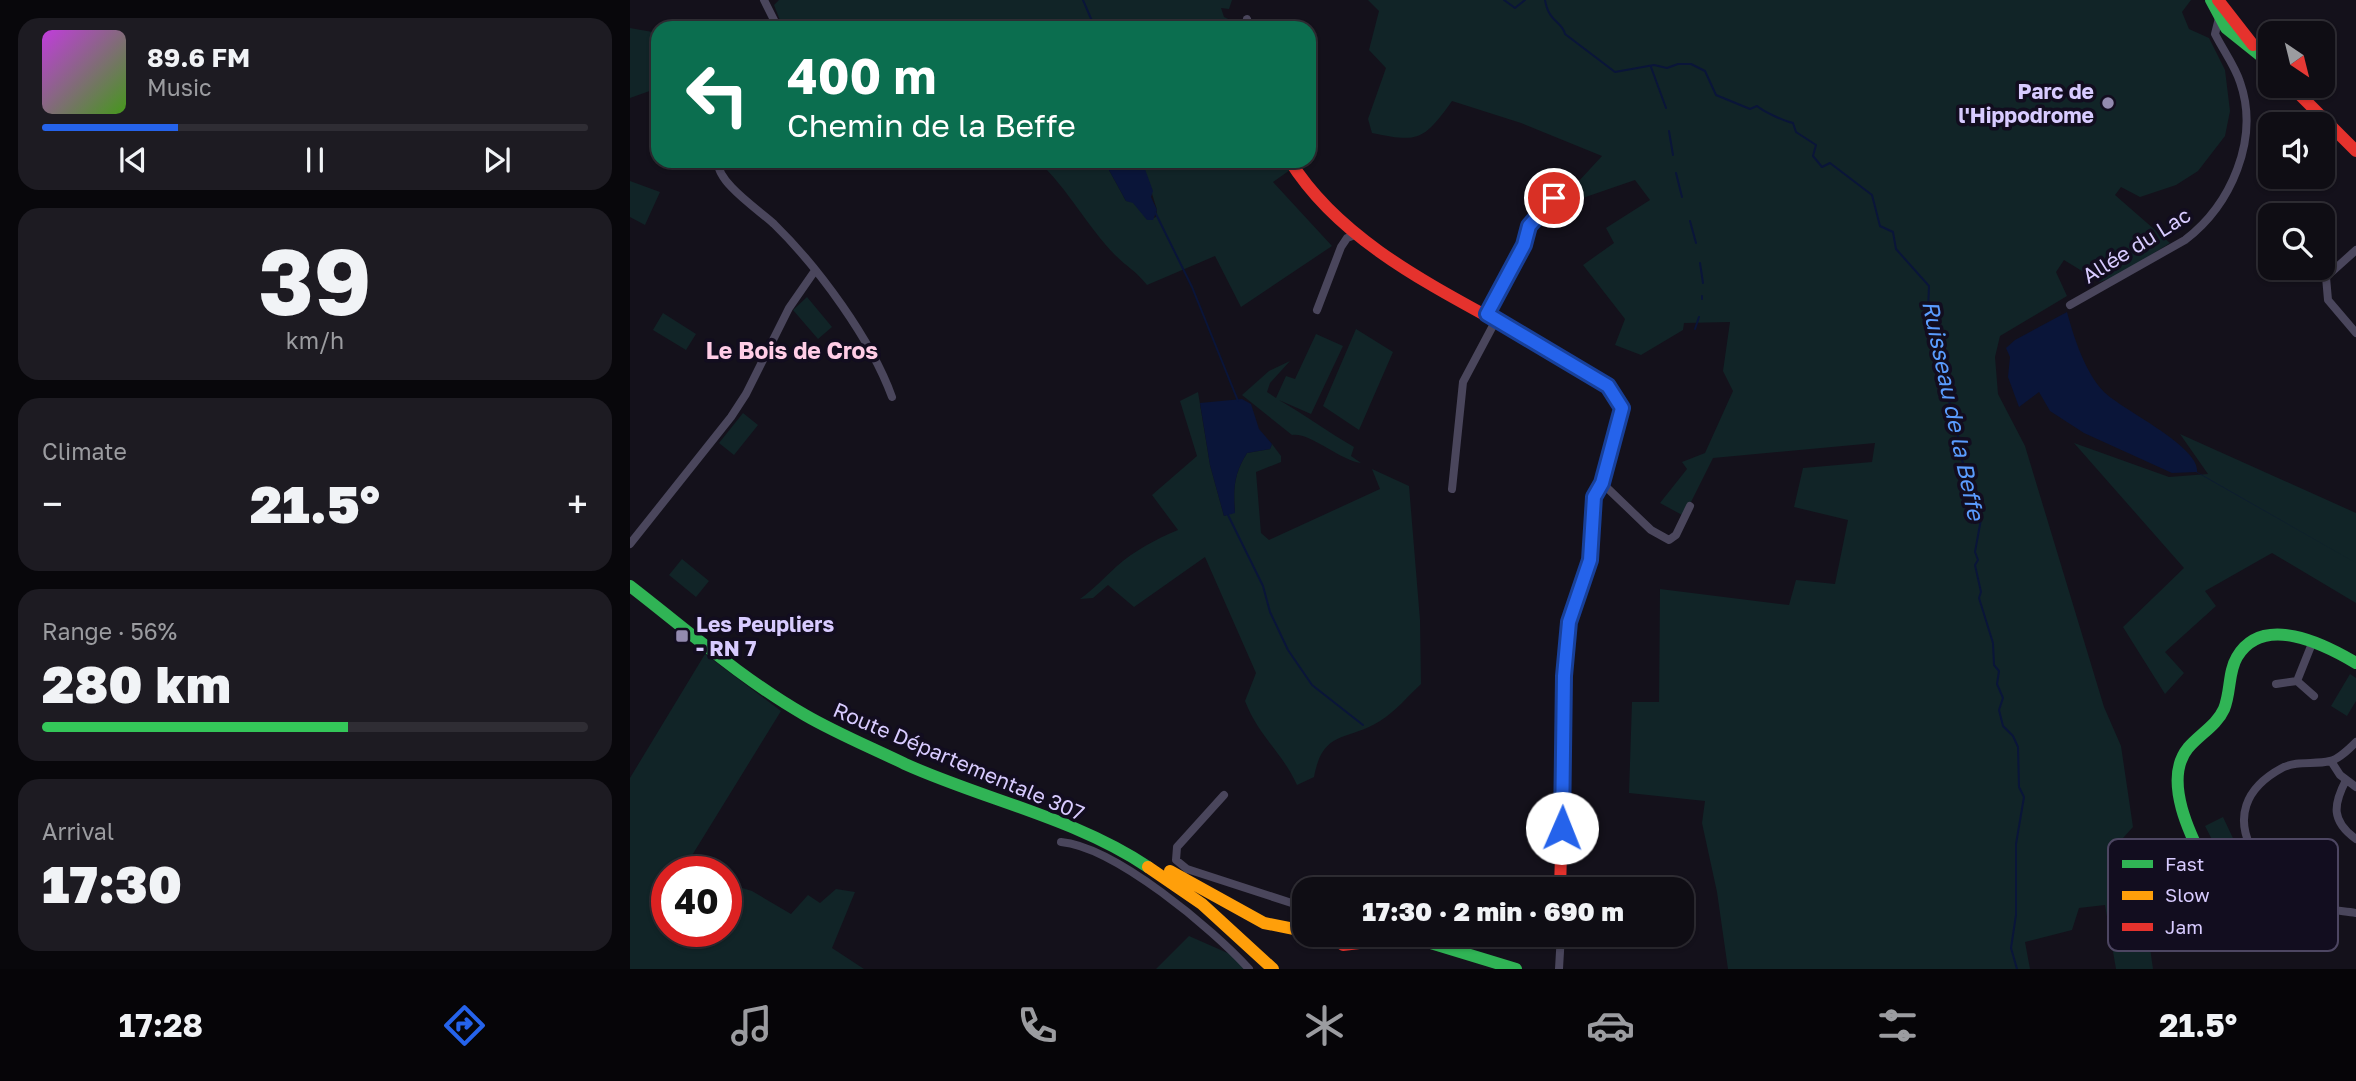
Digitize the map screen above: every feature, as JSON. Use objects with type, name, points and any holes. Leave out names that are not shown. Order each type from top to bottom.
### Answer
[{"type":"street","points":[[764,0],[774,21]]},
{"type":"street","points":[[2211,0],[2233,31],[2258,53]]},
{"type":"street","points":[[2218,0],[2222,16]]},
{"type":"street","name":"Allée du Lac","points":[[2070,305],[2202,228],[2227,192],[2238,171],[2247,110],[2240,80],[2216,34],[2222,16]]},
{"type":"street","points":[[2225,53],[2233,31]]},
{"type":"street","points":[[2303,98],[2356,150]]},
{"type":"street","points":[[719,168],[726,181],[791,241],[867,344],[892,397]]},
{"type":"street","points":[[1294,168],[1302,180],[1355,235],[1597,378],[1620,401],[1622,408],[1602,483],[1594,497],[1590,560],[1569,622],[1565,659],[1560,877]]},
{"type":"street","points":[[1452,489],[1463,383],[1524,245],[1529,226],[1554,198]]},
{"type":"street","points":[[1317,310],[1341,247],[1347,238],[1355,235]]},
{"type":"street","points":[[2356,250],[2326,277],[2328,300],[2356,333]]},
{"type":"street","points":[[630,544],[738,406],[789,308],[814,272]]},
{"type":"street","points":[[1602,483],[1651,530],[1669,540],[1676,535],[1690,506]]},
{"type":"street","name":"Route Départementale 307","points":[[630,586],[757,685],[806,716],[908,765],[1077,830],[1158,872],[1220,919],[1273,969]]},
{"type":"street","points":[[2195,839],[2182,806],[2176,781],[2183,755],[2224,710],[2237,657],[2253,640],[2284,635],[2336,649],[2356,663]]},
{"type":"street","points":[[2297,681],[2313,641]]},
{"type":"street","points":[[2276,684],[2297,681],[2314,696]]},
{"type":"street","points":[[2246,839],[2243,834],[2245,806],[2260,787],[2282,769],[2301,762],[2331,761],[2356,742]]},
{"type":"street","points":[[2331,761],[2346,780],[2356,787]]},
{"type":"street","points":[[2346,780],[2336,799],[2337,818],[2346,832],[2356,839]]},
{"type":"street","points":[[1224,795],[1177,847],[1176,860],[1188,869],[1292,903]]},
{"type":"street","points":[[1077,830],[1128,850],[1265,923],[1292,929]]},
{"type":"street","points":[[1061,842],[1081,847],[1128,871],[1187,911],[1250,969]]},
{"type":"street","points":[[2338,910],[2356,913]]},
{"type":"street","points":[[1220,919],[1266,969]]},
{"type":"street","points":[[1441,947],[1516,969]]},
{"type":"street","points":[[1559,969],[1560,947]]},
{"type":"green space","points":[[779,0],[1232,0],[1229,9],[1221,8],[1224,17],[1232,21],[780,21],[774,5]]},
{"type":"green space","points":[[1368,0],[2191,0],[2182,12],[2189,29],[2209,38],[2225,70],[2230,111],[2225,136],[2198,171],[2176,185],[2140,197],[2121,187],[2115,195],[2170,243],[2119,275],[2100,282],[2064,260],[2056,272],[2067,296],[2000,336],[1995,357],[1998,394],[2025,446],[2104,707],[2121,746],[2133,827],[2123,839],[2108,839],[2108,922],[2105,905],[2079,908],[2072,930],[2025,942],[2030,969],[1728,969],[1717,892],[1702,823],[1705,801],[1629,793],[1632,702],[1659,702],[1660,589],[1789,605],[1796,580],[1835,584],[1848,520],[1794,507],[1803,468],[1872,462],[1875,443],[1713,458],[1684,516],[1660,503],[1687,469],[1682,462],[1705,453],[1733,391],[1723,371],[1730,322],[1684,323],[1683,330],[1641,355],[1615,345],[1625,319],[1583,265],[1614,243],[1606,228],[1650,200],[1635,180],[1574,201],[1578,182],[1602,156],[1521,123],[1452,101],[1434,124],[1419,135],[1400,138],[1372,133],[1368,119],[1386,68],[1369,50],[1379,11]]},
{"type":"green space","points":[[630,28],[651,32],[651,90],[630,98]]},
{"type":"green space","points":[[1045,168],[1108,168],[1126,201],[1133,202],[1148,220],[1156,217],[1157,210],[1144,168],[1289,168],[1273,182],[1332,246],[1241,307],[1215,256],[1147,285],[1105,244]]},
{"type":"green space","points":[[630,181],[660,192],[645,225],[630,217]]},
{"type":"green space","points":[[807,297],[832,327],[818,339],[793,310]]},
{"type":"green space","points":[[663,313],[696,334],[686,350],[653,330]]},
{"type":"green space","points":[[1356,329],[1393,352],[1359,430],[1323,406]]},
{"type":"green space","points":[[1316,334],[1343,346],[1311,414],[1279,400],[1354,447],[1351,456],[1361,463],[1343,457],[1307,438],[1292,435],[1242,395],[1269,371],[1290,361],[1270,383],[1267,392],[1276,398],[1286,376],[1295,379]]},
{"type":"green space","points":[[1198,392],[1210,465],[1224,516],[1235,512],[1235,481],[1247,453],[1270,449],[1272,444],[1281,456],[1281,462],[1256,472],[1261,533],[1269,540],[1380,489],[1372,469],[1409,486],[1420,620],[1421,684],[1380,721],[1330,744],[1323,751],[1314,777],[1297,785],[1285,763],[1257,725],[1245,701],[1256,673],[1205,557],[1134,607],[1108,585],[1093,598],[1080,599],[1131,555],[1178,530],[1152,495],[1197,456],[1180,401]]},
{"type":"green space","points":[[743,413],[758,425],[734,455],[719,443]]},
{"type":"green space","points":[[2180,434],[2356,513],[2356,603],[2272,553],[2205,591],[2216,606],[2165,652],[2184,673],[2165,694],[2123,627],[2184,568],[2074,443],[2169,477],[2208,474]]},
{"type":"green space","points":[[682,559],[709,581],[696,597],[669,575]]},
{"type":"green space","points":[[705,654],[781,711],[692,856],[651,856],[651,947],[742,947],[742,888],[791,914],[808,895],[820,903],[836,889],[855,892],[832,948],[864,969],[630,969],[630,778]]},
{"type":"green space","points":[[2350,674],[2356,678],[2356,701],[2347,716],[2331,706]]},
{"type":"green space","points":[[2223,817],[2233,839],[2212,839],[2205,826]]},
{"type":"green space","points":[[1189,936],[1239,958],[1249,969],[1156,969]]},
{"type":"green space","points":[[2113,951],[2150,951],[2153,969],[2116,969]]},
{"type":"water","points":[[1108,168],[1145,168],[1157,210],[1153,220],[1147,220],[1133,203],[1126,201]]},
{"type":"water","points":[[2067,312],[2086,365],[2104,392],[2187,451],[2195,462],[2197,472],[2356,563],[2196,472],[2172,473],[2084,433],[2050,411],[2039,392],[2019,407],[2008,377],[2010,357],[2006,348],[2015,340]]},
{"type":"water","points":[[1242,399],[1251,404],[1259,429],[1272,444],[1270,449],[1247,453],[1235,481],[1235,513],[1224,516],[1210,465],[1200,403]]},
{"type":"waterway","points":[[1083,0],[1092,21]]},
{"type":"waterway","name":"Ruisseau de la Beffe","points":[[1504,0],[1515,8],[1525,0]]},
{"type":"waterway","name":"Ruisseau de la Beffe","points":[[1545,0],[1549,13],[1565,34],[1615,72],[1654,65],[1667,68],[1678,64],[1691,64],[1705,71],[1716,95],[1750,109],[1757,106],[1793,123],[1796,132],[1816,145],[1813,156],[1822,167],[1830,163],[1872,195],[1880,226],[1893,232],[1896,249],[1929,286],[1928,311],[1940,330],[1939,349],[1945,385],[1961,458],[1972,484],[1972,500],[1981,519],[1975,552],[1978,560],[1975,565],[1981,592],[1979,598],[1993,643],[1994,665],[1999,671],[1997,684],[2003,698],[1999,710],[2003,726],[2013,736],[2018,747],[2019,787],[2024,797],[2016,844],[2016,915],[2011,948],[2017,969]]},
{"type":"waterway","points":[[1651,67],[1666,108]]},
{"type":"waterway","points":[[1669,131],[1673,155]]},
{"type":"waterway","points":[[1676,173],[1682,197]]},
{"type":"waterway","points":[[1155,212],[1192,287],[1238,401]]},
{"type":"waterway","points":[[1690,221],[1696,243]]},
{"type":"waterway","points":[[1700,263],[1703,283]]},
{"type":"waterway","points":[[1695,329],[1699,317]]},
{"type":"waterway","points":[[1228,515],[1263,586],[1270,612],[1288,650],[1312,685],[1363,725]]},
{"type":"traffic: fast","points":[[2211,0],[2226,28],[2258,54]]},
{"type":"traffic: fast","points":[[1523,336],[1597,378],[1608,386],[1622,408],[1602,483],[1594,497],[1589,560],[1569,622],[1567,648]]},
{"type":"traffic: fast","points":[[630,586],[737,670],[817,722],[935,777],[1090,835],[1148,867]]},
{"type":"traffic: fast","points":[[2193,839],[2178,792],[2181,761],[2188,748],[2221,715],[2234,663],[2248,644],[2262,637],[2294,636],[2328,648],[2356,663]]},
{"type":"traffic: fast","points":[[1444,947],[1516,969]]},
{"type":"traffic: slow","points":[[1148,867],[1202,904],[1273,969]]},
{"type":"traffic: slow","points":[[1170,871],[1264,923],[1292,929]]},
{"type":"traffic: jam","points":[[2218,0],[2253,45]]},
{"type":"traffic: jam","points":[[2303,98],[2356,151]]},
{"type":"traffic: jam","points":[[1295,168],[1311,190],[1364,240],[1426,282],[1523,336]]},
{"type":"traffic: jam","points":[[1560,877],[1567,648]]},
{"type":"place","name":"Parc de l'Hippodrome","points":[[2108,103]]},
{"type":"place","name":"Les Peupliers - RN 7","points":[[682,636]]},
{"type":"district","name":"Le Bois de Cros","points":[[792,350]]},
{"type":"route","points":[[1554,198],[1529,226],[1529,236],[1487,314],[1597,378],[1608,386],[1622,408],[1602,483],[1592,505],[1590,560],[1569,622],[1564,676],[1562,828]]}]
